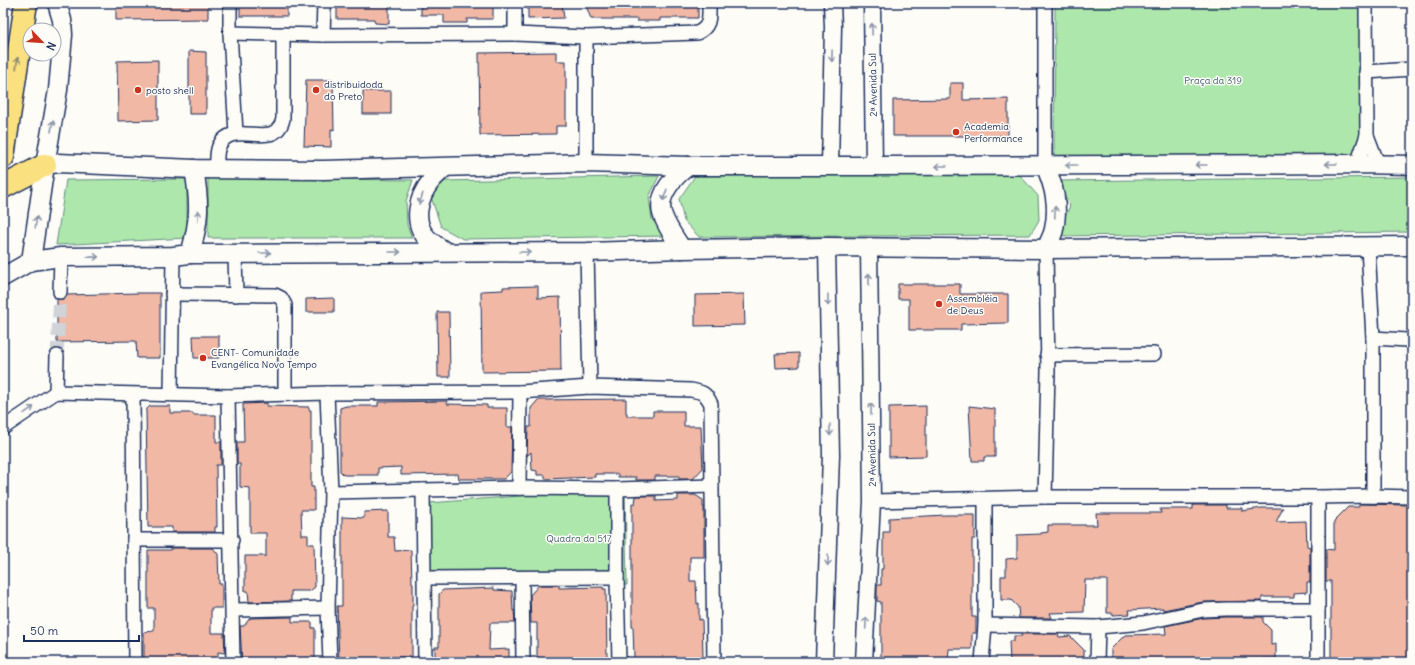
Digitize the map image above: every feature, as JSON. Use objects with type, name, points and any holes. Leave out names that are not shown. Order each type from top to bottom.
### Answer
[{"type":"highway","points":[[3,157],[26,3]]},
{"type":"highway","points":[[3,187],[45,165]]},
{"type":"main road","points":[[31,261],[58,90],[64,35],[62,20],[57,3]]},
{"type":"main road","points":[[45,165],[58,163],[194,169],[324,170],[444,168],[586,163],[688,166],[1412,165]]},
{"type":"main road","points":[[1045,165],[1054,186],[1056,207],[1054,230],[1046,249]]},
{"type":"main road","points":[[682,249],[668,227],[662,211],[663,199],[667,187],[677,174],[688,166]]},
{"type":"main road","points":[[444,168],[431,181],[422,195],[417,212],[420,227],[428,239],[446,252]]},
{"type":"main road","points":[[182,255],[196,234],[198,193],[194,169]]},
{"type":"main road","points":[[3,277],[31,261],[61,257],[235,253],[587,252],[827,247],[1046,249],[1412,246]]},
{"type":"street","points":[[230,3],[230,33],[236,133]]},
{"type":"street","points":[[323,35],[324,3]]},
{"type":"street","points":[[515,3],[515,34]]},
{"type":"street","points":[[230,33],[323,35],[515,34],[586,37],[697,33],[703,31],[709,20],[709,3]]},
{"type":"street","points":[[830,165],[833,27],[832,3]]},
{"type":"street","name":"2ᵃ Avenida Sul","points":[[872,3],[874,166]]},
{"type":"street","points":[[1045,3],[1045,165]]},
{"type":"street","points":[[1366,3],[1367,135],[1378,164]]},
{"type":"street","points":[[217,168],[219,147],[228,137],[236,133],[256,135],[274,133],[282,126],[283,34]]},
{"type":"street","points":[[586,37],[586,163]]},
{"type":"street","points":[[1366,72],[1412,69]]},
{"type":"street","points":[[1357,164],[1367,135]]},
{"type":"street","points":[[824,662],[831,455],[827,247]]},
{"type":"street","name":"2ᵃ Avenida Sul","points":[[864,662],[872,502],[869,247]]},
{"type":"street","points":[[1368,247],[1373,338],[1373,496]]},
{"type":"street","points":[[1045,497],[1048,379],[1046,249]]},
{"type":"street","points":[[587,252],[590,387]]},
{"type":"street","points":[[235,253],[236,295]]},
{"type":"street","points":[[171,394],[172,294],[182,255]]},
{"type":"street","points":[[60,292],[61,257]]},
{"type":"street","points":[[172,294],[274,295],[282,298],[285,305],[285,394]]},
{"type":"street","points":[[1373,338],[1407,340],[1412,342]]},
{"type":"street","points":[[1047,355],[1154,354]]},
{"type":"street","points":[[56,392],[57,356]]},
{"type":"street","points":[[3,428],[56,392],[133,395],[171,394],[228,396],[327,393],[520,392],[590,387],[691,390],[701,392],[708,397],[711,404],[714,662]]},
{"type":"street","points":[[519,488],[520,392]]},
{"type":"street","points":[[327,393],[331,492],[328,608],[330,662]]},
{"type":"street","points":[[133,395],[135,662]]},
{"type":"street","points":[[228,396],[232,540],[233,662]]},
{"type":"street","points":[[331,492],[519,488],[617,489],[712,486]]},
{"type":"street","points":[[617,489],[617,577],[620,662]]},
{"type":"street","points":[[423,490],[425,662]]},
{"type":"street","points":[[872,502],[986,500],[1045,497],[1412,497]]},
{"type":"street","points":[[1318,497],[1318,662]]},
{"type":"street","points":[[982,662],[985,625],[986,500]]},
{"type":"street","points":[[134,540],[232,540]]},
{"type":"street","points":[[425,578],[617,577]]},
{"type":"street","points":[[522,578],[523,662]]},
{"type":"street","points":[[233,610],[328,608]]},
{"type":"street","points":[[985,625],[1098,627],[1143,623],[1203,610],[1318,609]]},
{"type":"street","points":[[1097,662],[1098,627]]},
{"type":"green space","name":"Praça da 319","points":[[1055,3],[1373,3],[1372,157],[1054,158]]},
{"type":"green space","points":[[1018,173],[1038,196],[1039,220],[1030,235],[699,237],[684,221],[679,199],[695,176]]},
{"type":"green space","points":[[659,176],[649,197],[652,220],[669,236],[463,239],[441,227],[430,194],[445,181]]},
{"type":"green space","points":[[1412,177],[1412,232],[1056,236],[1070,206],[1056,181]]},
{"type":"green space","points":[[208,178],[413,180],[406,201],[407,225],[412,238],[208,238]]},
{"type":"green space","points":[[187,179],[187,238],[56,245],[66,180]]},
{"type":"green space","name":"Quadra da 517","points":[[625,488],[627,585],[431,580],[429,503]]},
{"type":"building","points":[[116,3],[208,3],[208,19],[116,20]]},
{"type":"building","points":[[240,3],[287,3],[287,16],[240,16]]},
{"type":"building","points":[[337,3],[389,3],[389,24],[375,23],[374,19],[337,19]]},
{"type":"building","points":[[421,3],[493,3],[493,19],[467,19],[467,23],[444,23],[444,15],[421,15]]},
{"type":"building","points":[[528,3],[562,3],[564,18],[528,19]]},
{"type":"building","points":[[585,3],[698,3],[698,18],[660,18],[660,21],[637,21],[638,19],[591,19]]},
{"type":"building","points":[[189,51],[206,52],[206,114],[189,114]]},
{"type":"building","points":[[556,52],[556,61],[566,61],[566,126],[556,126],[556,134],[480,135],[479,53]]},
{"type":"building","name":"posto shell","points":[[158,60],[158,120],[118,121],[117,61]]},
{"type":"building","points":[[306,80],[333,80],[334,130],[331,129],[331,147],[304,146]]},
{"type":"building","points":[[950,83],[963,83],[963,100],[1008,99],[1008,136],[893,136],[893,100],[950,99]]},
{"type":"building","points":[[363,91],[391,91],[391,114],[363,114]]},
{"type":"building","name":"Assembléia de Deus","points":[[898,284],[960,284],[960,294],[1008,294],[1008,323],[961,324],[961,330],[909,330],[909,299],[898,299]]},
{"type":"building","points":[[538,286],[538,298],[560,297],[561,371],[482,372],[481,291],[503,290],[503,287]]},
{"type":"building","points":[[160,293],[160,358],[137,358],[136,341],[57,342],[57,299],[63,299],[67,295]]},
{"type":"building","points":[[744,294],[745,325],[695,326],[695,295]]},
{"type":"building","points":[[334,298],[334,312],[306,312],[306,299]]},
{"type":"building","points":[[437,312],[449,312],[450,377],[438,377]]},
{"type":"building","points":[[193,336],[219,336],[219,358],[194,358]]},
{"type":"building","points":[[799,353],[799,367],[776,368],[775,354]]},
{"type":"building","points":[[626,399],[627,416],[653,416],[653,411],[684,411],[684,426],[701,426],[703,468],[693,479],[679,479],[679,476],[655,476],[655,480],[636,480],[636,477],[618,477],[618,474],[595,474],[595,477],[545,479],[545,475],[537,475],[537,471],[532,470],[531,452],[527,456],[528,427],[531,427],[531,408],[538,400]]},
{"type":"building","points":[[447,401],[447,404],[487,405],[487,408],[507,408],[507,427],[512,427],[511,472],[504,479],[459,479],[458,474],[401,475],[401,467],[378,468],[378,475],[344,475],[340,471],[340,408],[346,406],[378,406],[378,402]]},
{"type":"building","points":[[267,403],[267,406],[309,407],[309,410],[311,410],[311,487],[314,487],[314,510],[301,510],[302,535],[308,535],[308,544],[314,544],[315,587],[310,591],[291,591],[291,601],[249,602],[248,591],[245,591],[245,556],[266,556],[266,533],[250,533],[250,488],[240,487],[240,464],[237,464],[237,442],[244,442],[243,404]]},
{"type":"building","points":[[150,406],[170,406],[170,413],[216,415],[216,442],[221,442],[221,465],[216,465],[217,527],[215,527],[215,532],[172,532],[172,527],[148,527],[146,410]]},
{"type":"building","points":[[926,406],[926,456],[889,457],[889,407]]},
{"type":"building","points":[[969,406],[995,409],[995,457],[984,457],[984,461],[972,461]]},
{"type":"building","points":[[678,495],[695,495],[703,500],[704,557],[690,557],[690,581],[696,581],[697,604],[699,603],[699,620],[702,619],[703,656],[699,661],[637,661],[634,657],[632,627],[632,503],[635,504],[636,496],[656,496],[656,501],[678,500]]},
{"type":"building","points":[[1359,504],[1409,505],[1409,516],[1412,518],[1412,661],[1331,662],[1331,581],[1326,581],[1326,549],[1334,550],[1334,521],[1348,507],[1359,507]]},
{"type":"building","points":[[1193,505],[1226,505],[1226,508],[1242,508],[1242,511],[1262,508],[1283,508],[1276,522],[1306,521],[1307,546],[1310,547],[1310,582],[1307,582],[1307,592],[1294,593],[1294,597],[1262,597],[1262,601],[1203,602],[1163,610],[1163,608],[1129,610],[1130,614],[1113,615],[1113,613],[1107,613],[1107,580],[1085,580],[1084,612],[1050,613],[1052,618],[1019,618],[1018,607],[1011,600],[1001,600],[1001,576],[1006,576],[1006,559],[1017,558],[1017,535],[1041,534],[1048,532],[1048,525],[1097,525],[1096,513],[1161,513],[1160,509],[1193,509]]},
{"type":"building","points":[[388,511],[388,537],[394,537],[395,551],[411,550],[413,583],[412,657],[389,657],[389,662],[339,662],[337,606],[342,606],[342,517],[364,518],[364,512]]},
{"type":"building","points":[[975,515],[975,539],[972,539],[972,617],[976,617],[976,633],[972,633],[972,649],[949,649],[948,662],[881,662],[881,602],[877,601],[877,585],[881,585],[881,569],[883,569],[883,532],[889,532],[889,518]]},
{"type":"building","points":[[171,548],[213,548],[218,554],[219,584],[222,584],[222,608],[211,608],[211,633],[224,633],[225,653],[218,652],[218,662],[144,662],[144,632],[154,631],[154,608],[148,608],[148,550],[171,550]]},
{"type":"building","points":[[539,585],[559,585],[559,588],[603,587],[603,589],[606,589],[607,660],[588,660],[588,662],[537,662],[537,623],[531,623],[530,595]]},
{"type":"building","points":[[494,588],[494,590],[512,591],[515,623],[490,623],[489,650],[509,649],[509,662],[435,662],[435,647],[439,647],[439,594],[443,590]]},
{"type":"building","points":[[292,617],[292,622],[312,622],[312,628],[315,628],[315,662],[242,662],[240,626],[244,626],[250,618]]},
{"type":"building","points":[[1263,617],[1263,622],[1271,630],[1271,645],[1276,644],[1276,659],[1263,659],[1263,662],[1111,662],[1111,649],[1125,635],[1166,634],[1165,626],[1204,618]]},
{"type":"building","points":[[1021,634],[1058,634],[1059,637],[1070,636],[1084,650],[1084,662],[1010,662],[1009,641],[1014,641],[1014,636],[1022,636]]},
{"type":"tunnel","points":[[57,356],[60,292]]},
{"type":"place","name":"posto shell","points":[[138,90]]},
{"type":"place","name":"distribuidoda do Preto","points":[[316,90]]},
{"type":"place","name":"Academia Performance","points":[[956,132]]},
{"type":"place","name":"Assembléia de Deus","points":[[939,304]]},
{"type":"place","name":"CENT- Comunidade Evangélica Novo Tempo","points":[[203,358]]}]
